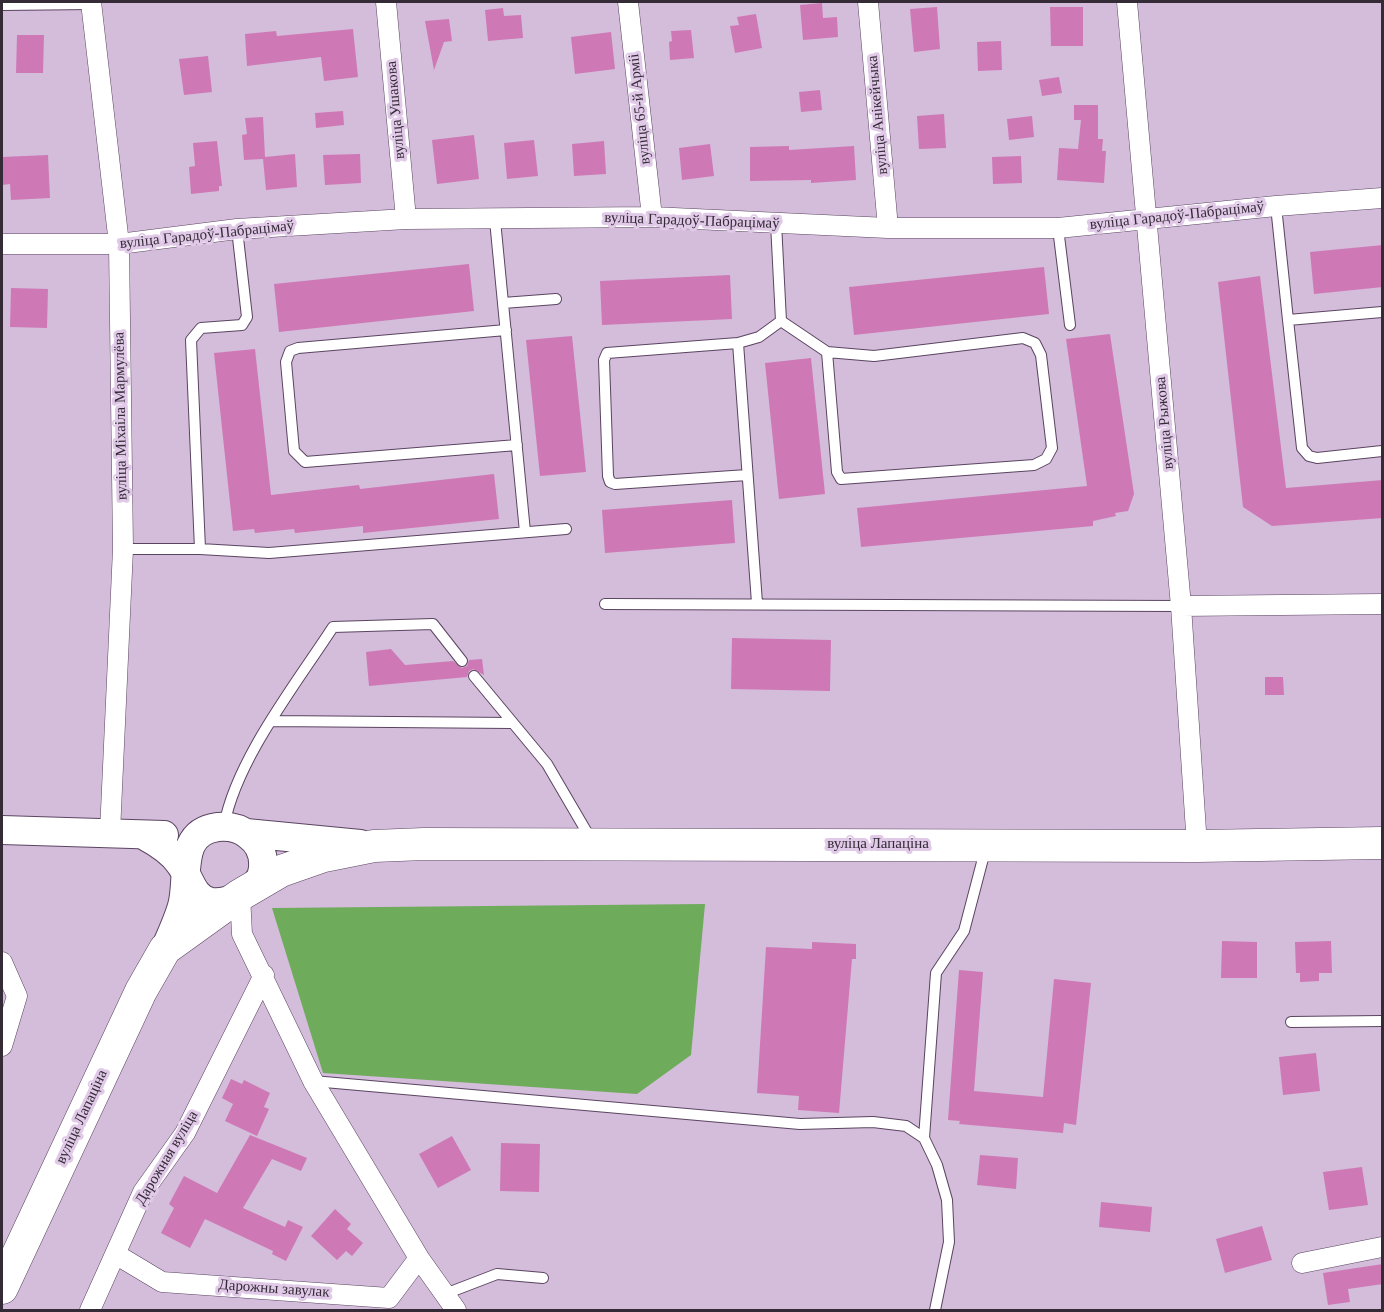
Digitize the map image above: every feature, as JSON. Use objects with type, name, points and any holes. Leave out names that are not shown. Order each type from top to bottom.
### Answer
[{"type":"main road","points":[[2,830],[110,832],[145,836],[223,831]]},
{"type":"main road","name":"вуліца Лапаціна","points":[[2,1288],[141,991],[165,949],[182,906],[187,853],[223,831],[374,846],[987,844],[1197,846],[1383,843]]},
{"type":"main road","name":"вуліца Лапаціна","points":[[165,949],[258,883],[264,868],[259,848],[223,831]]},
{"type":"main road","points":[[145,836],[176,859],[186,873]]},
{"type":"main road","name":"вуліца Лапаціна","points":[[186,873],[195,892],[210,902],[221,902],[240,895],[281,871],[324,856],[374,846]]},
{"type":"street","name":"вуліца Ушакова","points":[[386,2],[406,219]]},
{"type":"street","name":"вуліца 65-й Арміі","points":[[628,2],[652,217]]},
{"type":"street","name":"вуліца Анікейчыка","points":[[868,2],[888,228]]},
{"type":"street","name":"вуліца Рыжова","points":[[1126,2],[1182,606],[1197,846]]},
{"type":"street","name":"вуліца Міхаіла Мармулёва","points":[[91,3],[119,244],[123,549],[110,832]]},
{"type":"street","name":"вуліца Гарадоў-Пабрацімаў","points":[[2,244],[119,244],[237,229],[406,219],[652,217],[888,228],[1058,228],[1276,206],[1383,198]]},
{"type":"street","points":[[1182,606],[1383,604]]},
{"type":"street","points":[[240,895],[242,934],[314,1081],[419,1258],[456,1311]]},
{"type":"street","points":[[2,962],[17,996],[2,1046]]},
{"type":"street","name":"Дарожная вуліца","points":[[90,1311],[117,1255],[143,1192],[185,1133],[264,975]]},
{"type":"street","points":[[1302,1263],[1383,1247]]},
{"type":"street","name":"Дарожны завулак","points":[[117,1255],[162,1282],[389,1298],[419,1258]]},
{"type":"lane","points":[[2,5],[91,3]]},
{"type":"lane","points":[[1276,206],[1302,448],[1308,456],[1317,458],[1383,451]]},
{"type":"lane","points":[[495,220],[525,532]]},
{"type":"lane","points":[[776,223],[781,321]]},
{"type":"lane","points":[[1058,228],[1070,325]]},
{"type":"lane","points":[[200,549],[191,339],[201,328],[242,325],[247,317],[237,229]]},
{"type":"lane","points":[[503,303],[556,299]]},
{"type":"lane","points":[[1288,320],[1383,312]]},
{"type":"lane","points":[[747,475],[615,484],[610,482],[604,360],[607,353],[738,343],[759,337],[781,321]]},
{"type":"lane","points":[[781,321],[827,352],[874,356],[1023,338],[1035,343],[1041,355],[1052,448],[1046,459],[1034,465],[877,479],[841,479],[837,472],[827,352]]},
{"type":"lane","points":[[506,330],[298,348],[290,351],[286,362],[294,451],[305,462],[517,445]]},
{"type":"lane","points":[[738,343],[757,603]]},
{"type":"lane","points":[[123,549],[200,549],[269,553],[566,529]]},
{"type":"lane","points":[[605,604],[1182,606]]},
{"type":"lane","points":[[223,831],[228,803],[259,741],[333,627],[433,624],[462,661]]},
{"type":"lane","points":[[474,676],[547,764],[594,844]]},
{"type":"lane","points":[[272,721],[512,723]]},
{"type":"lane","points":[[935,1311],[949,1242],[947,1200],[937,1165],[924,1138],[936,973],[964,931],[987,844]]},
{"type":"lane","points":[[1291,1022],[1383,1021]]},
{"type":"lane","points":[[314,1081],[800,1124],[873,1122],[906,1126],[924,1138]]},
{"type":"lane","points":[[445,1294],[497,1274],[543,1278]]},
{"type":"green space","points":[[705,904],[691,1055],[637,1094],[323,1073],[272,908]]},
{"type":"building","points":[[822,3],[823,18],[837,17],[838,37],[803,40],[800,5]]},
{"type":"building","points":[[937,7],[940,49],[914,52],[910,9]]},
{"type":"building","points":[[1050,7],[1083,7],[1083,46],[1051,46]]},
{"type":"building","points":[[503,8],[504,16],[521,15],[523,38],[488,41],[485,10]]},
{"type":"building","points":[[756,14],[762,48],[735,53],[730,26],[739,25],[737,17]]},
{"type":"building","points":[[449,19],[452,41],[444,42],[434,70],[425,21]]},
{"type":"building","points":[[353,29],[358,77],[324,81],[321,57],[247,66],[245,34],[276,31],[277,36]]},
{"type":"building","points":[[691,30],[694,58],[670,60],[671,31]]},
{"type":"building","points":[[611,32],[615,69],[575,74],[571,37]]},
{"type":"building","points":[[17,35],[44,35],[43,73],[16,73]]},
{"type":"building","points":[[1001,41],[1002,70],[978,71],[977,42]]},
{"type":"building","points":[[208,56],[212,92],[184,95],[179,59]]},
{"type":"building","points":[[1059,77],[1062,93],[1042,96],[1039,80]]},
{"type":"building","points":[[820,90],[822,110],[801,112],[799,92]]},
{"type":"building","points":[[1074,105],[1098,105],[1098,139],[1103,139],[1102,151],[1106,151],[1104,183],[1057,180],[1059,148],[1078,149],[1081,120],[1074,120]]},
{"type":"building","points":[[343,111],[344,125],[316,128],[315,113]]},
{"type":"building","points":[[944,114],[946,148],[919,149],[917,116]]},
{"type":"building","points":[[1032,116],[1034,137],[1009,140],[1007,119]]},
{"type":"building","points":[[263,117],[265,157],[295,154],[297,187],[266,190],[263,159],[244,160],[242,135],[247,134],[245,118]]},
{"type":"building","points":[[474,135],[479,179],[437,184],[432,140]]},
{"type":"building","points":[[534,140],[538,176],[507,179],[504,143]]},
{"type":"building","points":[[217,141],[222,186],[219,186],[219,191],[191,194],[189,167],[195,166],[193,143]]},
{"type":"building","points":[[604,141],[606,174],[574,176],[572,144]]},
{"type":"building","points":[[710,144],[714,176],[682,180],[679,148]]},
{"type":"building","points":[[789,146],[789,150],[854,146],[856,180],[811,183],[811,180],[750,181],[750,147]]},
{"type":"building","points":[[360,154],[361,183],[325,185],[323,155]]},
{"type":"building","points":[[48,155],[50,198],[11,200],[10,184],[2,185],[2,157]]},
{"type":"building","points":[[1021,156],[1022,183],[993,184],[992,157]]},
{"type":"building","points":[[1383,245],[1383,287],[1314,294],[1310,252]]},
{"type":"building","points":[[469,264],[474,311],[279,332],[274,284]]},
{"type":"building","points":[[1044,267],[1049,314],[854,335],[849,287]]},
{"type":"building","points":[[730,275],[732,319],[602,325],[600,281]]},
{"type":"building","points":[[1260,276],[1286,488],[1383,480],[1383,518],[1272,526],[1243,507],[1218,282]]},
{"type":"building","points":[[11,288],[48,289],[47,328],[10,327]]},
{"type":"building","points":[[1110,334],[1134,494],[1128,511],[1093,521],[1093,526],[861,547],[857,508],[1087,486],[1066,339]]},
{"type":"building","points":[[572,336],[586,472],[540,476],[526,340]]},
{"type":"building","points":[[255,349],[271,495],[359,485],[360,489],[494,474],[499,519],[363,533],[363,526],[295,533],[294,529],[255,533],[254,529],[233,531],[214,353]]},
{"type":"building","points":[[811,358],[825,494],[779,499],[765,363]]},
{"type":"building","points":[[732,500],[735,543],[605,553],[602,510]]},
{"type":"building","points":[[732,638],[831,640],[830,691],[731,689]]},
{"type":"building","points":[[391,649],[405,665],[453,661],[462,668],[467,666],[469,660],[482,659],[484,675],[473,669],[469,671],[467,677],[369,686],[366,652]]},
{"type":"building","points":[[1265,677],[1283,677],[1284,695],[1265,695]]},
{"type":"building","points":[[1222,941],[1257,942],[1257,978],[1221,978]]},
{"type":"building","points":[[1331,941],[1332,973],[1319,973],[1319,981],[1300,982],[1300,973],[1296,973],[1295,942]]},
{"type":"building","points":[[812,942],[856,944],[856,959],[852,959],[839,1113],[798,1110],[799,1096],[757,1093],[766,947],[812,949]]},
{"type":"building","points":[[959,970],[983,972],[974,1091],[1043,1097],[1054,979],[1091,983],[1076,1125],[1064,1123],[1063,1133],[959,1124],[960,1121],[948,1120]]},
{"type":"building","points":[[1316,1053],[1320,1091],[1283,1095],[1279,1057]]},
{"type":"building","points":[[231,1079],[242,1084],[244,1080],[270,1093],[264,1107],[269,1109],[257,1136],[225,1121],[233,1104],[222,1098]]},
{"type":"building","points":[[250,1135],[307,1158],[301,1171],[272,1159],[243,1208],[285,1227],[288,1220],[303,1227],[286,1261],[272,1254],[273,1251],[205,1219],[190,1248],[161,1233],[174,1208],[169,1204],[184,1176],[217,1193]]},
{"type":"building","points":[[452,1136],[471,1170],[438,1188],[419,1154]]},
{"type":"building","points":[[501,1143],[540,1144],[539,1192],[500,1191]]},
{"type":"building","points":[[980,1155],[1018,1158],[1016,1189],[977,1185]]},
{"type":"building","points":[[1362,1167],[1368,1205],[1329,1210],[1323,1172]]},
{"type":"building","points":[[1101,1202],[1152,1207],[1150,1232],[1099,1227]]},
{"type":"building","points":[[335,1209],[351,1224],[347,1229],[363,1243],[352,1256],[346,1251],[337,1260],[311,1236]]},
{"type":"building","points":[[1262,1226],[1272,1260],[1225,1273],[1216,1239]]},
{"type":"building","points":[[1383,1264],[1383,1284],[1348,1289],[1350,1302],[1328,1305],[1323,1273]]}]
